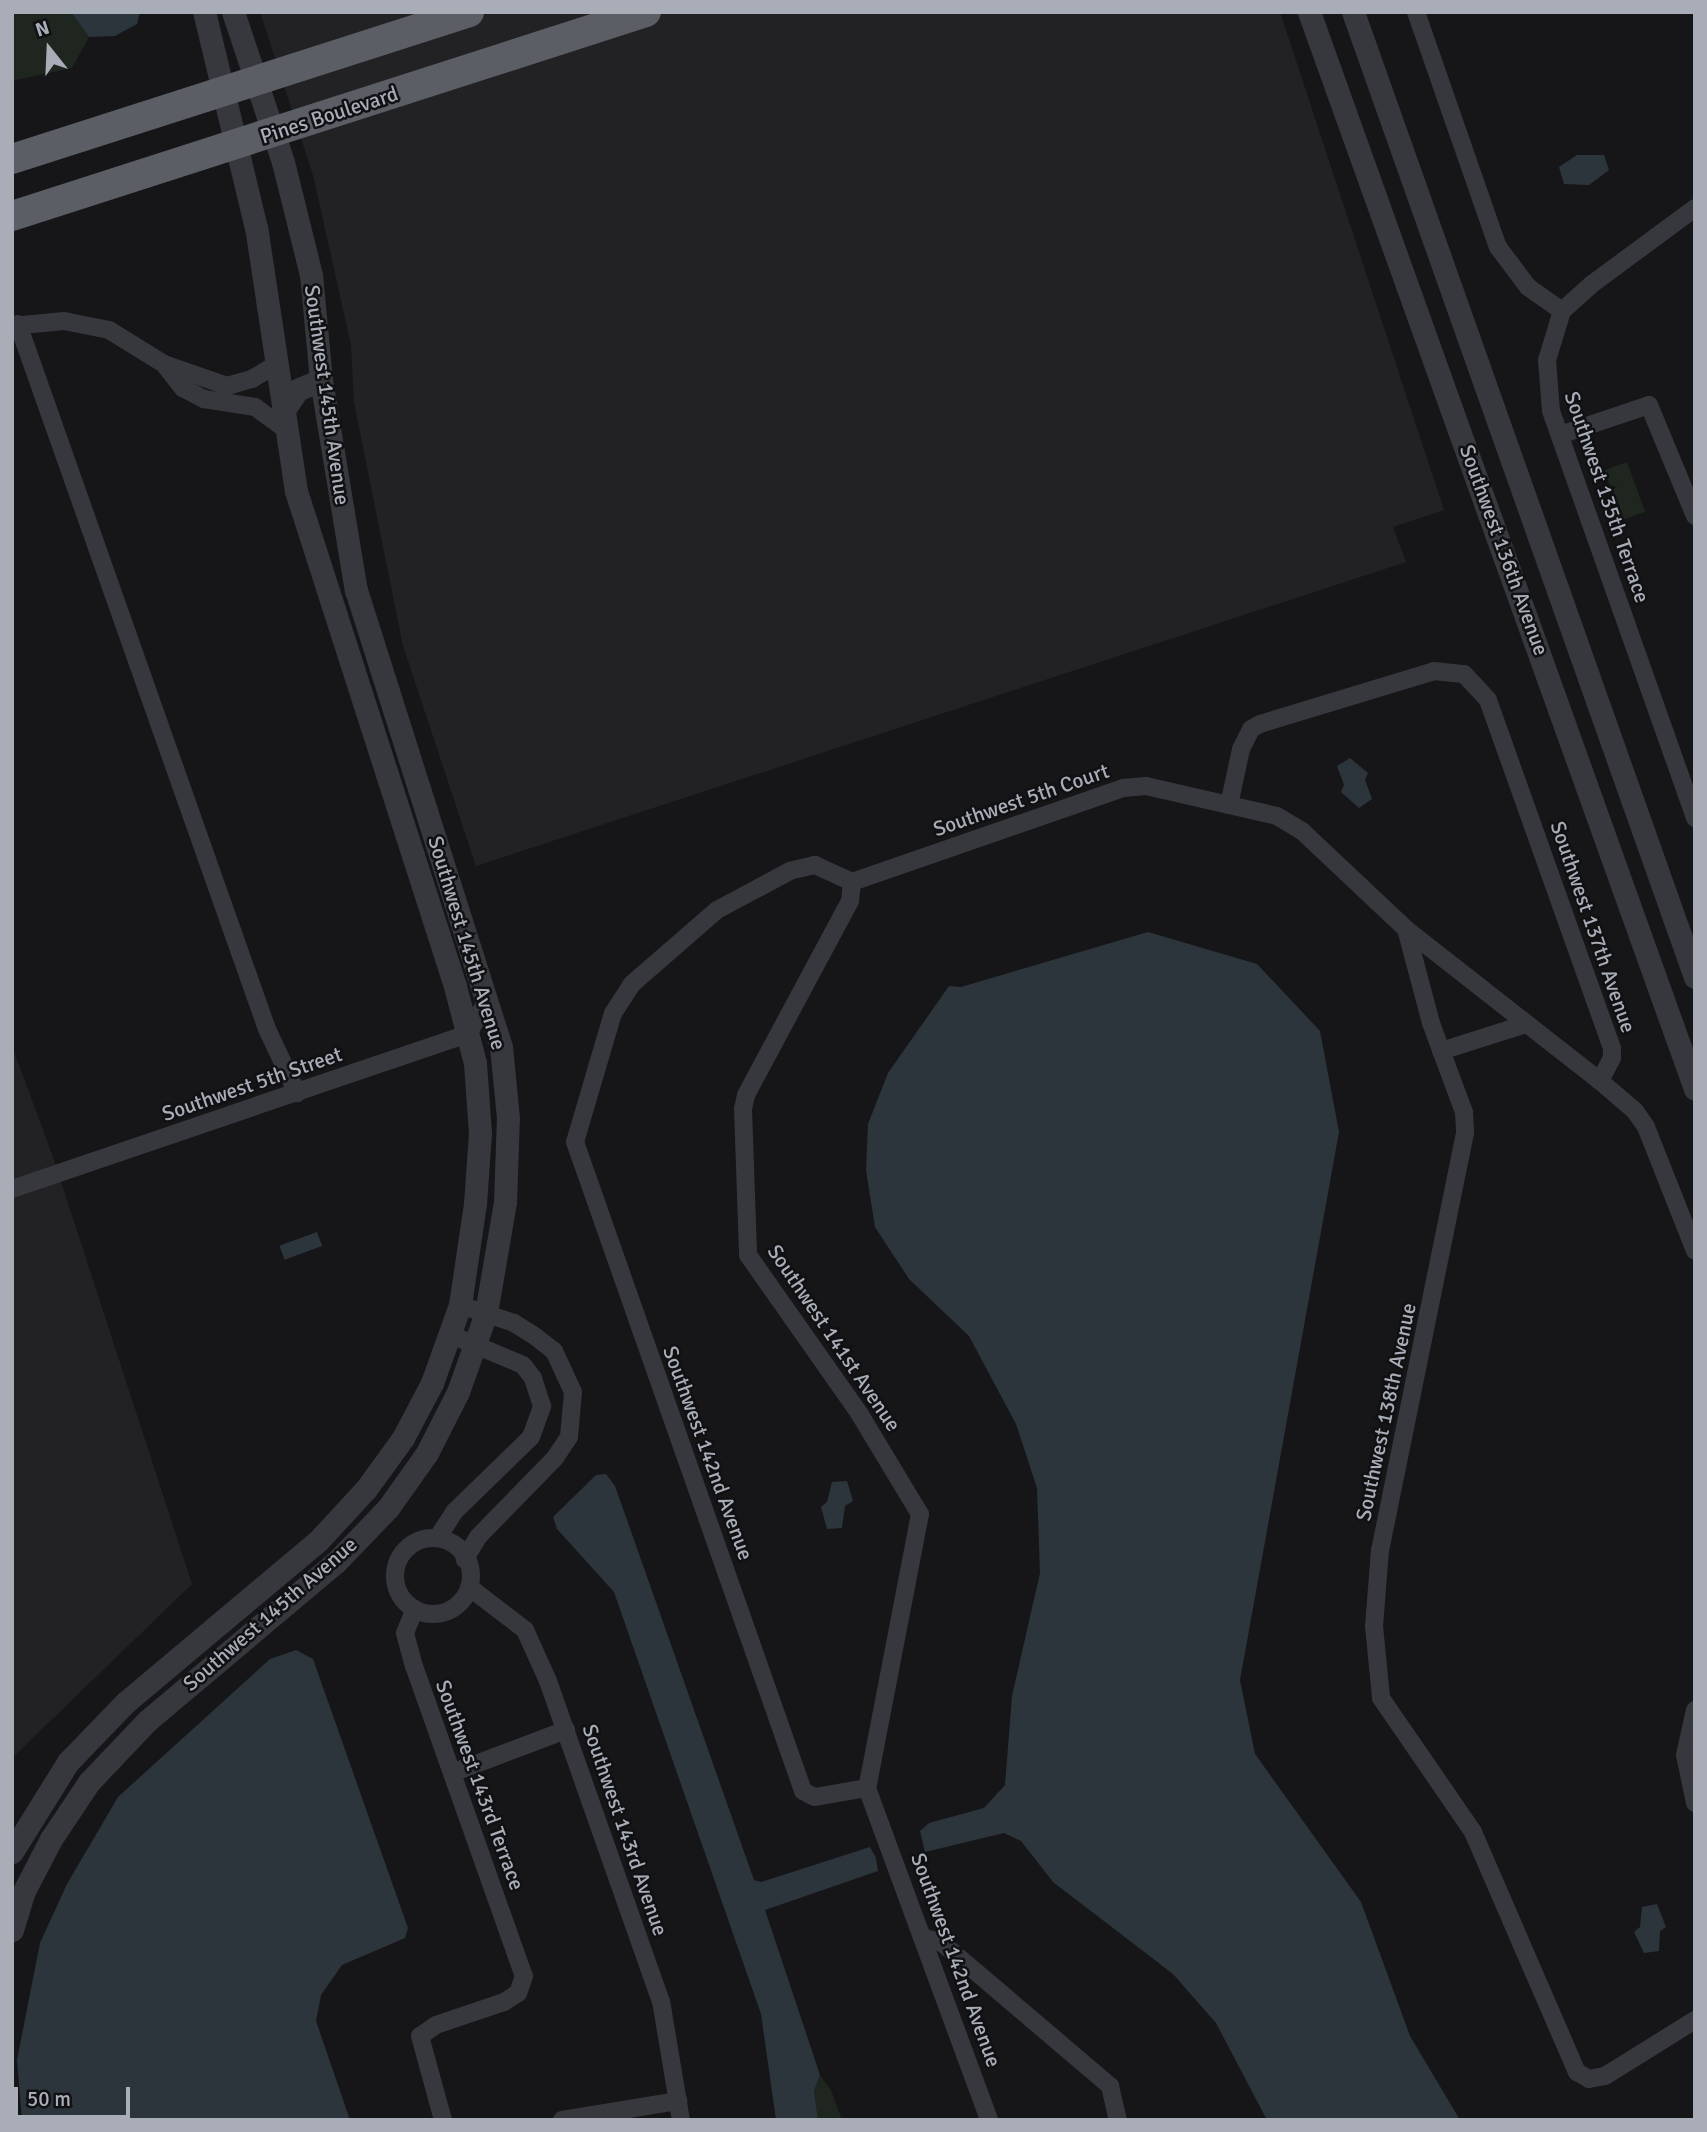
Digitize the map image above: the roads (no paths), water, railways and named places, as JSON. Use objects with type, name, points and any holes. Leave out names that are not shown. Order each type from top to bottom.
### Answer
[{"type":"highway","points":[[12,159],[469,12]]},
{"type":"highway","name":"Pines Boulevard","points":[[12,216],[642,13]]},
{"type":"street","name":"Southwest 145th Avenue","points":[[12,1852],[68,1762],[126,1702],[318,1541],[366,1489],[402,1438],[432,1383],[460,1305],[475,1204],[480,1133],[478,1086],[468,1034],[296,491],[256,228],[204,12]]},
{"type":"street","name":"Southwest 145th Avenue","points":[[12,1930],[18,1891],[89,1782],[147,1721],[336,1562],[388,1508],[427,1453],[458,1392],[486,1313],[505,1202],[508,1118],[501,1047],[488,999],[356,591],[321,380],[311,275],[273,133],[233,12]]},
{"type":"street","name":"Southwest 136th Avenue","points":[[1309,12],[1695,1089]]},
{"type":"street","name":"Southwest 136th Avenue","points":[[1353,12],[1695,977]]},
{"type":"street","points":[[1416,12],[1498,247],[1517,276],[1562,311],[1592,284],[1695,208]]},
{"type":"street","name":"Southwest 135th Terrace","points":[[1562,311],[1551,337],[1546,377],[1560,435],[1695,818]]},
{"type":"street","points":[[277,364],[252,379],[227,386],[164,364],[109,330],[64,321],[15,325],[267,1029],[297,1093]]},
{"type":"street","points":[[164,364],[183,388],[204,399],[255,407],[285,420],[297,390],[321,380]]},
{"type":"street","points":[[1560,435],[1649,405],[1695,516]]},
{"type":"street","name":"Southwest 137th Avenue","points":[[1229,805],[1241,749],[1251,729],[1434,671],[1464,674],[1488,700],[1612,1049],[1612,1059],[1600,1081]]},
{"type":"street","name":"Southwest 5th Court","points":[[852,882],[1124,788],[1146,786],[1229,805]]},
{"type":"street","points":[[1229,805],[1277,816],[1302,831],[1406,929],[1635,1111],[1646,1127],[1695,1251]]},
{"type":"street","name":"Southwest 142nd Avenue","points":[[852,882],[816,865],[790,872],[716,910],[632,984],[613,1013],[575,1142],[803,1791],[816,1797],[867,1788],[925,1938],[989,2120]]},
{"type":"street","name":"Southwest 141st Avenue","points":[[852,882],[850,901],[746,1095],[743,1110],[748,1255],[859,1413],[920,1514],[867,1788]]},
{"type":"street","name":"Southwest 138th Avenue","points":[[1406,929],[1441,1051],[1464,1112],[1465,1133],[1380,1550],[1374,1626],[1381,1698],[1473,1832],[1577,2073],[1589,2079],[1605,2076],[1695,2020]]},
{"type":"street","points":[[468,1034],[488,999]]},
{"type":"street","points":[[1441,1051],[1526,1024]]},
{"type":"street","name":"Southwest 5th Street","points":[[12,1189],[468,1034]]},
{"type":"street","points":[[460,1305],[514,1323],[554,1351],[573,1392],[569,1437],[555,1458],[478,1537],[466,1559],[469,1587],[453,1610],[440,1615],[415,1609],[399,1589],[400,1558],[411,1543],[438,1537],[449,1541],[466,1559]]},
{"type":"street","points":[[438,1537],[454,1512],[531,1437],[539,1423],[542,1406],[533,1378],[523,1365],[475,1342],[449,1334]]},
{"type":"street","name":"Southwest 143rd Avenue","points":[[469,1587],[525,1630],[566,1730],[661,2001],[681,2120]]},
{"type":"street","name":"Southwest 143rd Terrace","points":[[415,1609],[405,1633],[524,1976],[518,1993],[504,2002],[422,2033],[421,2047],[443,2120]]},
{"type":"street","points":[[1695,1710],[1685,1755],[1695,1803]]},
{"type":"street","points":[[452,1773],[566,1730]]},
{"type":"street","points":[[925,1938],[942,1942],[1110,2086],[1118,2120]]},
{"type":"street","points":[[562,2120],[678,2101]]}]
